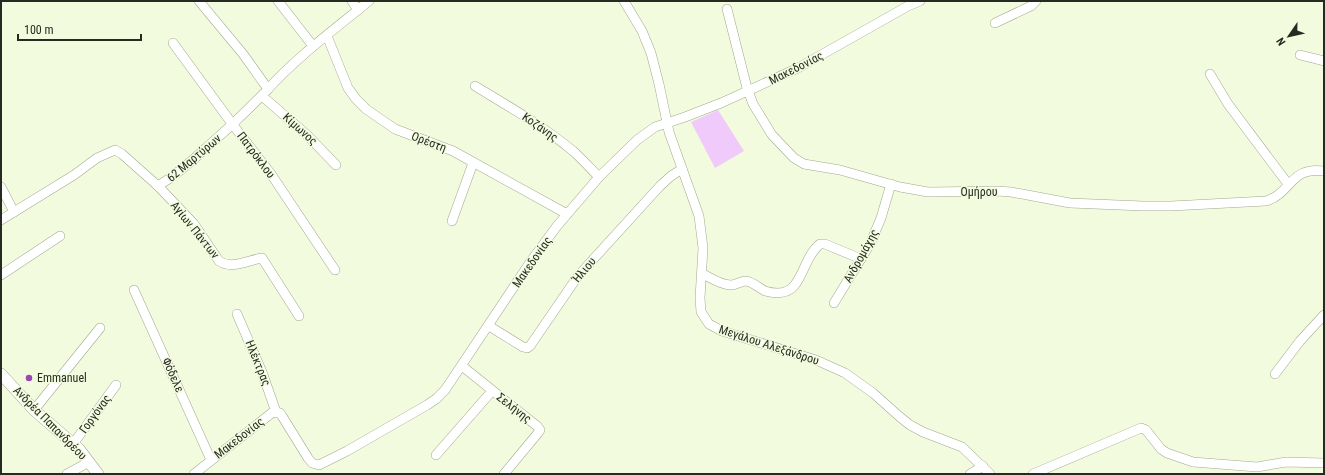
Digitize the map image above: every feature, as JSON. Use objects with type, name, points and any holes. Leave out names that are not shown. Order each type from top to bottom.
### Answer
[{"type":"main road","name":"Ανδρέα Παπανδρέου","points":[[1,374],[34,410],[73,444],[98,474]]},
{"type":"street","name":"Κίμωνος","points":[[199,1],[243,54],[265,92],[336,165]]},
{"type":"street","points":[[278,1],[313,46]]},
{"type":"street","points":[[352,1],[358,10]]},
{"type":"street","name":"62 Μαρτύρων","points":[[1,220],[74,175],[97,158],[115,150],[122,154],[158,186],[186,166],[233,125],[313,46],[369,1]]},
{"type":"street","name":"Μεγάλου Αλεξάνδρου","points":[[624,1],[642,31],[651,53],[669,132],[701,223],[703,248],[700,307],[708,324],[722,331],[816,360],[838,369],[856,379],[873,392],[910,425],[923,432],[962,447],[990,474]]},
{"type":"street","name":"Μακεδονίας","points":[[194,474],[269,415],[276,412],[282,416],[308,458],[312,463],[319,466],[436,399],[445,390],[462,366],[531,262],[567,214],[599,177],[640,137],[655,127],[696,113],[808,63],[906,4],[920,1]]},
{"type":"street","points":[[995,23],[1031,6],[1036,1]]},
{"type":"street","name":"Ομήρου","points":[[727,9],[748,91],[758,114],[772,135],[797,161],[810,166],[840,170],[913,190],[928,192],[997,191],[1011,192],[1070,203],[1164,206],[1266,201],[1276,196],[1288,184],[1304,172],[1315,170],[1324,171]]},
{"type":"street","name":"Ορέστη","points":[[327,36],[348,88],[366,109],[395,129],[442,146],[567,214]]},
{"type":"street","name":"Πατρόκλου","points":[[174,43],[233,125],[271,174],[335,270]]},
{"type":"street","points":[[1300,55],[1324,61]]},
{"type":"street","points":[[1210,74],[1228,104],[1288,184]]},
{"type":"street","name":"Κοζάνης","points":[[475,86],[512,108],[556,138],[573,151],[599,177]]},
{"type":"street","points":[[452,221],[473,162]]},
{"type":"street","name":"Ήλιου","points":[[489,326],[523,347],[527,348],[530,346],[578,276],[663,183],[682,169]]},
{"type":"street","name":"Ανδρομάχης","points":[[834,304],[861,259],[876,230],[891,184]]},
{"type":"street","name":"Αγίων Πάντων","points":[[158,186],[194,224],[219,261],[223,264],[231,265],[262,258],[299,316]]},
{"type":"street","points":[[1,187],[14,212]]},
{"type":"street","points":[[1,275],[60,236]]},
{"type":"street","points":[[702,274],[724,284],[732,285],[745,281],[752,283],[765,291],[779,293],[792,287],[814,250],[820,244],[825,244],[861,259]]},
{"type":"street","name":"Φόδελε","points":[[134,290],[211,460]]},
{"type":"street","name":"Ηλέκτρας","points":[[237,314],[262,372],[276,412]]},
{"type":"street","points":[[1275,374],[1300,341],[1324,315]]},
{"type":"street","points":[[34,410],[100,328]]},
{"type":"street","name":"Σελήνης","points":[[462,366],[540,430],[504,474]]},
{"type":"street","name":"Γοργόνας","points":[[73,444],[116,385]]},
{"type":"street","points":[[436,455],[492,391]]},
{"type":"street","points":[[1033,474],[1140,428],[1146,430],[1161,449],[1167,453],[1193,462],[1257,467],[1286,462],[1324,463]]},
{"type":"street","points":[[67,474],[89,462]]},
{"type":"street","points":[[970,474],[983,466]]},
{"type":"shaded area","points":[[718,110],[744,151],[715,168],[691,122]]},
{"type":"place","name":"Emmanuel","points":[[29,378]]}]
